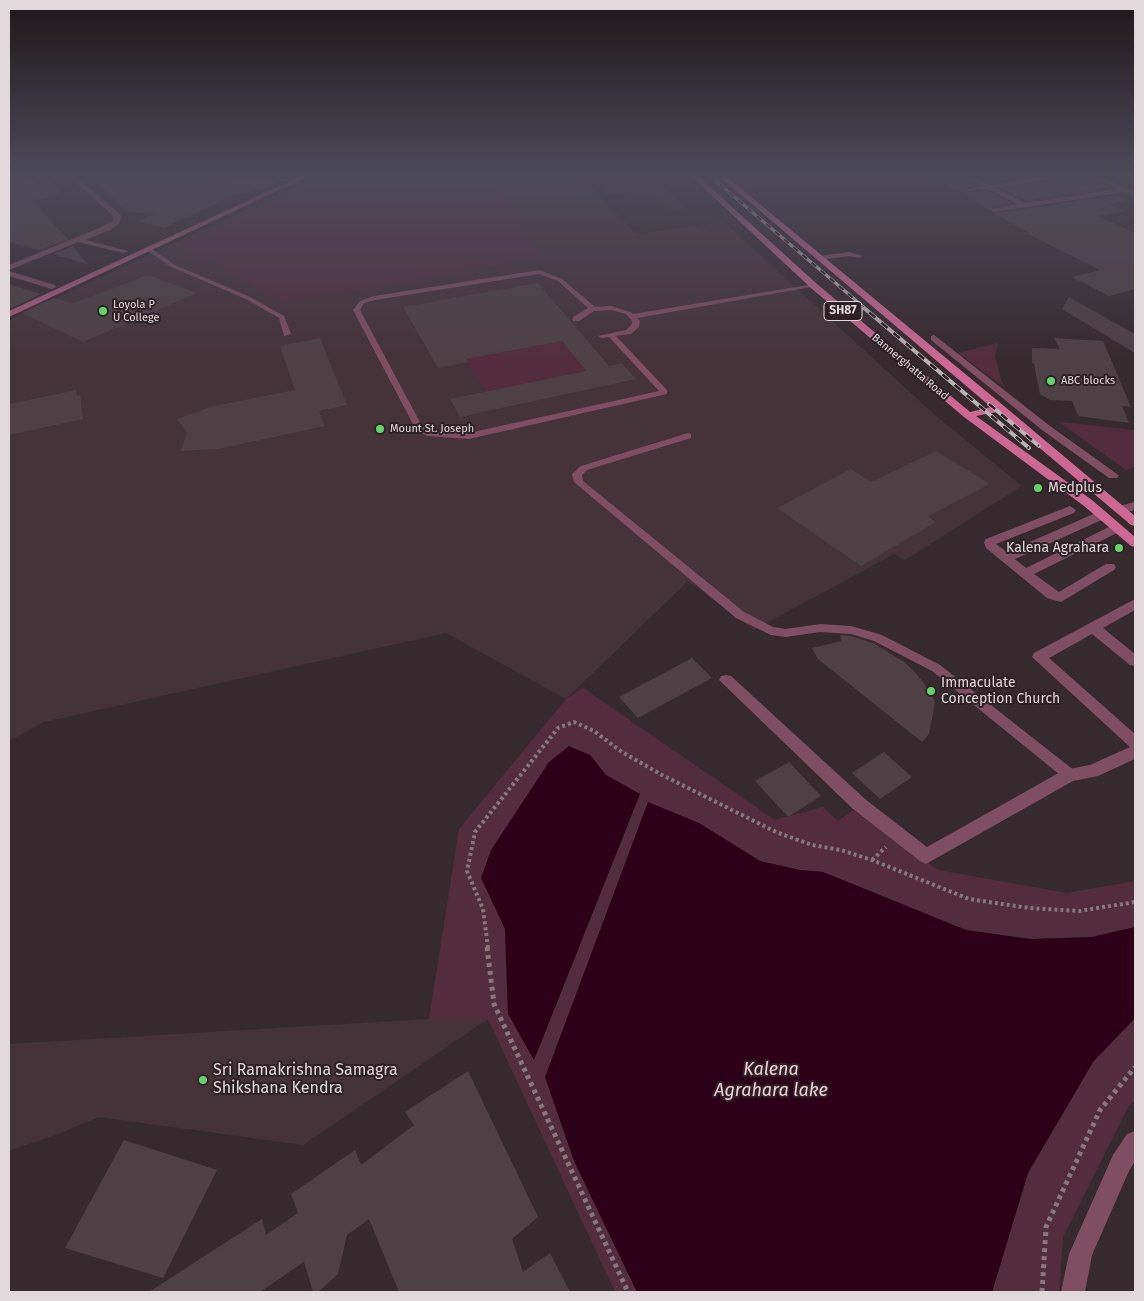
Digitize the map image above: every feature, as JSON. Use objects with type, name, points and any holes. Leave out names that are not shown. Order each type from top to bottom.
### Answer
[{"type":"main road","points":[[9,314],[173,238]]},
{"type":"main road","name":"Bannerghatta Road","points":[[761,238],[814,286],[968,415],[1102,515],[1135,543]]},
{"type":"main road","name":"Bannerghatta Road","points":[[794,238],[1028,432]]},
{"type":"main road","points":[[968,415],[1000,408]]},
{"type":"main road","points":[[1028,432],[1135,522]]},
{"type":"street","points":[[9,268],[83,238]]},
{"type":"street","points":[[77,240],[124,251]]},
{"type":"street","points":[[818,258],[850,254],[859,256],[854,260],[826,264]]},
{"type":"street","points":[[9,273],[52,286]]},
{"type":"street","points":[[934,338],[1046,428],[1113,476]]},
{"type":"street","points":[[1119,510],[1135,506]]},
{"type":"street","points":[[1070,510],[992,540],[990,545],[1052,595],[1061,597],[1110,567]]},
{"type":"street","points":[[1005,558],[1102,515]]},
{"type":"street","points":[[1027,575],[1028,572],[1117,528]]},
{"type":"street","points":[[1135,604],[1039,657],[1135,743]]},
{"type":"street","points":[[1093,627],[1134,658]]},
{"type":"street","points":[[726,680],[858,804],[926,856],[1070,775],[1092,771],[1135,752]]},
{"type":"street","points":[[1073,1292],[1081,1254],[1121,1163],[1135,1142]]},
{"type":"lane","points":[[149,249],[173,266],[248,298],[282,317],[287,334]]},
{"type":"lane","points":[[593,309],[560,280],[540,272],[374,298],[362,302],[356,310],[418,428],[428,433],[446,436],[469,436],[664,392],[612,336]]},
{"type":"lane","points":[[576,319],[593,309],[621,310],[634,316],[814,286]]},
{"type":"lane","points":[[602,336],[620,335],[633,329],[636,325],[634,316]]},
{"type":"lane","points":[[688,436],[584,468],[578,474],[579,482],[740,615],[771,631],[786,633],[820,628],[851,630],[878,638],[936,668],[1070,775]]},
{"type":"path","points":[[628,1292],[494,1004],[483,909],[467,871],[474,832],[558,728],[574,722],[594,731],[622,752],[662,775],[776,832],[872,860],[969,899],[1029,908],[1079,911],[1135,902]]},
{"type":"path","points":[[1042,1292],[1046,1227],[1100,1110],[1135,1067]]},
{"type":"shaded area","name":"Mount St. Joseph","points":[[186,238],[741,238],[935,415],[1022,486],[905,560],[894,554],[754,630],[688,581],[566,699],[446,633],[44,722],[9,741],[9,320]]},
{"type":"shaded area","points":[[196,238],[529,238],[541,258],[282,303],[181,245]]},
{"type":"shaded area","points":[[562,341],[586,371],[486,392],[466,359]]},
{"type":"shaded area","points":[[997,343],[995,356],[1001,380],[1006,388],[958,353]]},
{"type":"shaded area","points":[[1059,422],[1135,430],[1135,467],[1126,470]]},
{"type":"shaded area","points":[[583,688],[775,820],[823,807],[838,821],[853,810],[938,870],[1067,893],[1135,881],[1135,927],[1092,937],[1030,939],[966,930],[823,872],[800,870],[760,861],[699,823],[574,1161],[637,1292],[615,1292],[488,1019],[429,1019],[459,829],[566,699]],"holes":[[[590,755],[606,775],[640,794],[534,1060],[508,1014],[505,929]]]},
{"type":"shaded area","points":[[1135,1018],[1135,1100],[1128,1107],[1063,1237],[1059,1292],[992,1292],[1028,1173],[1093,1062]]},
{"type":"shaded area","name":"Sri Ramakrishna Samagra Shikshana Kendra","points":[[429,1019],[488,1019],[303,1145],[99,1117],[9,1151],[9,1044]]},
{"type":"water","points":[[569,746],[590,755],[606,775],[640,794],[534,1060],[508,1014],[505,929],[481,878],[491,850],[549,762]]},
{"type":"water","name":"Kalena Agrahara lake","points":[[648,802],[699,823],[760,861],[800,870],[823,872],[966,930],[1030,939],[1092,937],[1135,927],[1135,1018],[1093,1062],[1028,1173],[992,1292],[637,1292],[574,1161],[545,1077]]},
{"type":"building","points":[[9,238],[68,239],[40,250],[9,242]]},
{"type":"building","points":[[1035,238],[1135,238],[1135,289],[1109,296],[1072,277],[1100,270]]},
{"type":"building","points":[[73,246],[87,264],[53,254]]},
{"type":"building","name":"Loyola P U College","points":[[148,275],[197,293],[83,342],[22,313],[54,298],[72,304]]},
{"type":"building","name":"Mount St. Joseph","points":[[538,283],[609,366],[622,363],[636,379],[460,417],[450,399],[586,371],[562,341],[466,359],[468,362],[438,368],[403,307]]},
{"type":"building","points":[[9,284],[41,294],[12,308],[9,306]]},
{"type":"building","points":[[1069,297],[1135,334],[1135,353],[1062,309]]},
{"type":"building","points":[[320,338],[347,405],[319,411],[325,426],[218,449],[181,451],[187,432],[177,419],[210,407],[295,390],[280,346]]},
{"type":"building","name":"ABC blocks","points":[[1054,338],[1103,341],[1131,407],[1122,406],[1129,423],[1078,416],[1072,401],[1050,400],[1040,394],[1034,364],[1032,363],[1032,348],[1060,349]]},
{"type":"building","points":[[76,390],[77,396],[80,395],[83,419],[9,435],[9,404]]},
{"type":"building","points":[[936,451],[990,484],[928,516],[936,522],[861,566],[777,508],[851,469],[871,482]]},
{"type":"building","points":[[840,635],[851,636],[873,643],[904,662],[915,672],[932,694],[935,703],[929,734],[922,742],[818,659],[812,648],[841,641]]},
{"type":"building","points":[[692,658],[712,678],[638,718],[619,697]]},
{"type":"building","points":[[884,752],[912,777],[880,799],[852,773]]},
{"type":"building","points":[[789,762],[821,796],[788,817],[755,781]]},
{"type":"building","points":[[468,1071],[538,1217],[512,1239],[523,1272],[550,1253],[570,1292],[399,1292],[369,1219],[347,1235],[338,1274],[318,1292],[313,1292],[304,1262],[260,1292],[149,1292],[262,1219],[266,1235],[298,1213],[291,1194],[355,1150],[361,1165],[414,1125],[405,1112]]},
{"type":"building","points":[[124,1140],[217,1170],[163,1278],[65,1248]]},
{"type":"railway","points":[[782,238],[859,303]]},
{"type":"railway","points":[[857,302],[1029,448]]},
{"type":"railway","points":[[989,404],[1039,446]]},
{"type":"place","name":"Loyola P U College","points":[[103,311]]},
{"type":"place","name":"ABC blocks","points":[[1051,381]]},
{"type":"place","name":"Mount St. Joseph","points":[[380,429]]},
{"type":"place","name":"Medplus","points":[[1038,488]]},
{"type":"place","name":"Kalena Agrahara","points":[[1119,548]]},
{"type":"place","name":"Immaculate Conception Church","points":[[931,691]]},
{"type":"place","name":"Sri Ramakrishna Samagra Shikshana Kendra","points":[[203,1080]]}]
